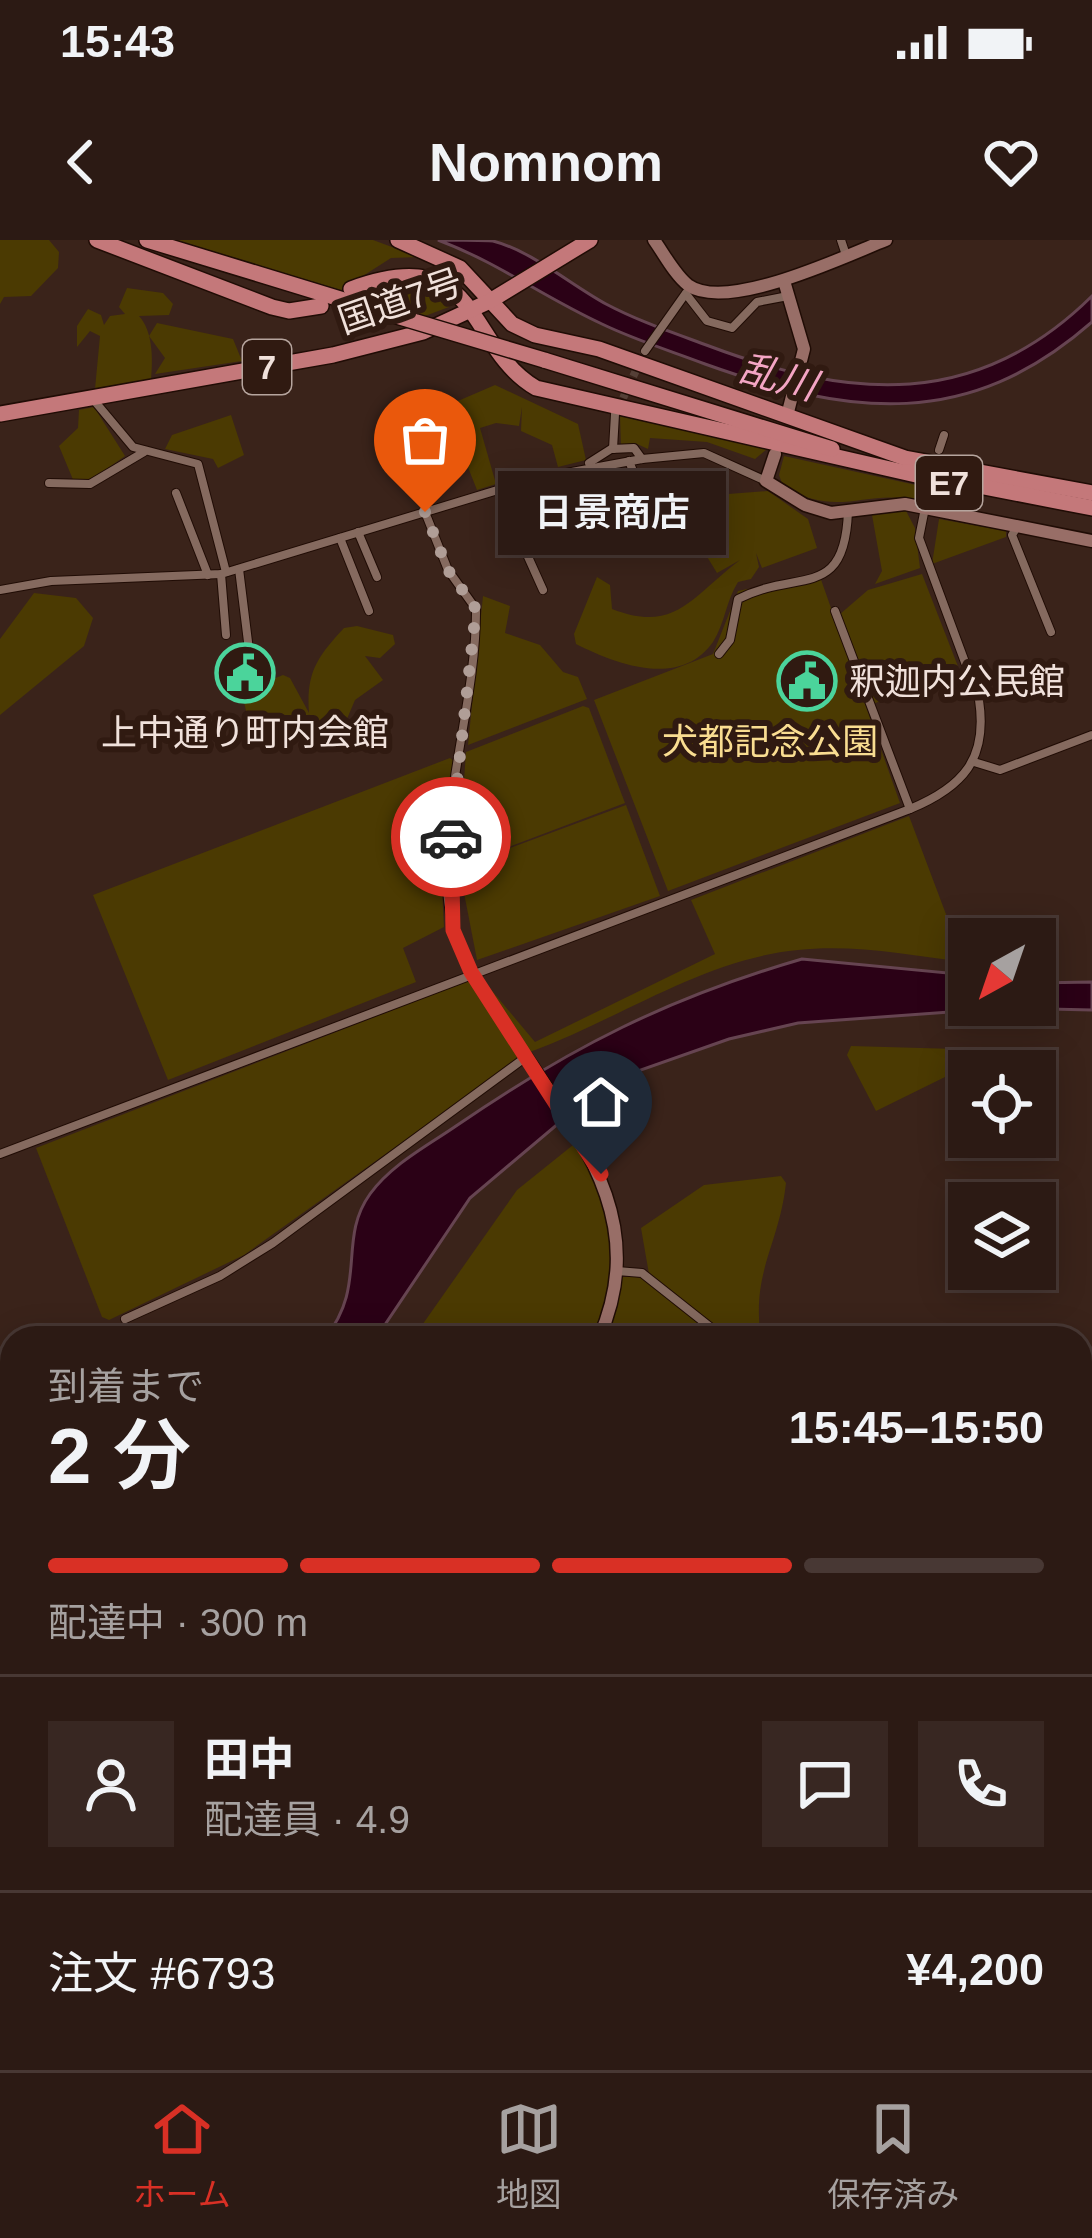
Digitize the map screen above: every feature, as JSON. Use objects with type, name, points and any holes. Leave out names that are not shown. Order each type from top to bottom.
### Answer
[{"type":"highway","points":[[97,240],[272,307],[289,311],[320,306]]},
{"type":"highway","name":"E7","points":[[147,240],[916,475],[1092,508]]},
{"type":"highway","points":[[398,240],[460,268],[484,304],[515,371],[536,388],[916,475]]},
{"type":"highway","name":"国道7号","points":[[0,414],[333,356],[423,332],[522,284],[590,240]]},
{"type":"highway","points":[[351,289],[386,267],[420,262],[450,274],[521,330],[616,355],[863,446],[954,470],[1092,494]]},
{"type":"highway","name":"E7","points":[[810,442],[952,475],[1092,494]]},
{"type":"street","points":[[654,240],[707,321],[732,328],[757,302],[846,255],[886,240]]},
{"type":"street","points":[[841,240],[846,255]]},
{"type":"street","points":[[688,290],[786,288]]},
{"type":"street","points":[[786,288],[804,349],[790,406]]},
{"type":"street","points":[[645,351],[688,290]]},
{"type":"street","points":[[92,397],[117,433],[146,452],[198,464],[223,573],[226,635]]},
{"type":"street","points":[[614,449],[616,414]]},
{"type":"street","points":[[939,450],[944,435]]},
{"type":"street","points":[[572,470],[614,449],[634,448],[642,459]]},
{"type":"street","points":[[49,483],[90,484],[146,452]]},
{"type":"street","points":[[0,590],[51,581],[223,573],[572,470],[704,453],[818,511],[848,511],[886,502],[1092,541]]},
{"type":"street","points":[[766,482],[775,454]]},
{"type":"street","points":[[629,461],[652,520]]},
{"type":"street","points":[[0,1154],[910,809],[958,784],[974,762],[983,725],[979,700],[919,538],[929,488]]},
{"type":"street","points":[[498,490],[543,590]]},
{"type":"street","points":[[176,493],[208,575]]},
{"type":"street","points":[[719,654],[730,640],[738,599],[835,568],[846,554],[848,511]]},
{"type":"street","points":[[425,512],[448,570],[476,609],[448,872],[453,930],[471,972],[601,1174],[615,1223],[616,1271],[602,1326]]},
{"type":"street","points":[[1017,527],[1012,535],[1051,632]]},
{"type":"street","points":[[358,532],[376,578]]},
{"type":"street","points":[[340,538],[369,611]]},
{"type":"street","points":[[239,568],[250,658]]},
{"type":"street","points":[[836,611],[910,809]]},
{"type":"street","points":[[974,762],[1000,770],[1092,734]]},
{"type":"street","points":[[125,1319],[220,1276],[273,1244],[526,1057]]},
{"type":"street","points":[[616,1271],[642,1274],[709,1326]]},
{"type":"green space","points":[[0,240],[49,240],[59,252],[58,268],[31,296],[4,297],[0,304]]},
{"type":"green space","points":[[176,240],[373,240],[419,257],[391,258],[341,290]]},
{"type":"green space","points":[[406,269],[436,275],[454,289],[449,307],[425,316],[358,294]]},
{"type":"green space","points":[[127,288],[163,293],[173,304],[169,315],[139,316],[149,337],[151,380],[95,389],[100,336],[90,331],[77,347],[77,326],[88,309],[101,315],[104,325],[110,316],[125,314],[119,307]]},
{"type":"green space","points":[[157,323],[233,339],[242,361],[155,374],[165,358],[149,336]]},
{"type":"green space","points":[[495,385],[578,424],[586,460],[558,467],[552,445],[521,431],[522,407],[519,426],[496,423],[480,428],[496,484],[477,490],[444,407]]},
{"type":"green space","points":[[94,407],[125,456],[88,482],[74,482],[59,446],[78,428],[79,410]]},
{"type":"green space","points":[[231,415],[244,455],[218,468],[213,459],[165,449],[172,435]]},
{"type":"green space","points":[[620,416],[767,449],[755,459],[707,442],[650,438],[648,449],[635,443],[621,447]]},
{"type":"green space","points":[[784,456],[925,487],[924,493],[916,500],[820,501],[783,486],[779,475]]},
{"type":"green space","points":[[768,491],[808,519],[817,548],[762,568],[756,553],[759,567],[751,579],[738,582],[717,635],[699,656],[666,669],[647,668],[576,644],[574,634],[597,577],[610,585],[612,609],[652,617],[682,607],[740,560],[717,573],[695,537],[672,544],[660,518],[715,495]]},
{"type":"green space","points":[[905,509],[915,528],[920,568],[875,584],[882,571],[872,515]]},
{"type":"green space","points":[[939,519],[1006,531],[1006,537],[932,564]]},
{"type":"green space","name":"犬都記念公園","points":[[819,574],[900,803],[668,891],[594,700],[713,654],[738,591]]},
{"type":"green space","points":[[922,574],[959,669],[873,704],[839,615],[868,590]]},
{"type":"green space","points":[[34,593],[76,598],[93,618],[84,646],[0,715],[0,639]]},
{"type":"green space","points":[[483,596],[510,606],[505,633],[540,645],[563,672],[578,677],[587,699],[468,745]]},
{"type":"green space","points":[[357,626],[393,635],[395,644],[380,658],[365,656],[383,680],[355,700],[341,733],[312,729],[309,714],[305,726],[294,730],[273,733],[256,727],[244,698],[250,688],[283,675],[290,678],[309,713],[309,687],[320,657],[344,628]]},
{"type":"green space","points":[[583,706],[589,708],[625,803],[458,866],[466,752]]},
{"type":"green space","points":[[450,758],[455,762],[441,869],[444,927],[403,948],[416,982],[168,1080],[93,895]]},
{"type":"green space","points":[[626,805],[660,896],[477,960],[459,867]]},
{"type":"green space","points":[[909,816],[948,920],[948,960],[839,948],[763,956],[695,978],[530,1052],[483,980],[535,1042],[715,954],[691,900]]},
{"type":"green space","points":[[468,981],[520,1058],[244,1255],[109,1320],[102,1317],[36,1148]]},
{"type":"green space","points":[[851,1046],[991,1050],[948,1050],[948,1076],[876,1111],[847,1055]]},
{"type":"green space","points":[[573,1145],[588,1161],[600,1182],[610,1237],[607,1294],[596,1326],[421,1326],[517,1190]]},
{"type":"green space","points":[[781,1176],[786,1183],[763,1277],[760,1326],[715,1326],[649,1274],[641,1228],[704,1185]]},
{"type":"green space","points":[[622,1277],[642,1278],[702,1326],[610,1326]]},
{"type":"water","name":"乱川","points":[[438,240],[493,241],[508,246],[606,304],[656,326],[761,364],[862,384],[910,384],[957,376],[1003,360],[1048,333],[1092,296],[1092,322],[1046,357],[1000,382],[953,397],[858,402],[758,382],[640,340]]},
{"type":"water","points":[[802,959],[948,973],[948,1012],[798,1023],[729,1039],[632,1073],[572,1112],[470,1198],[384,1326],[333,1326],[346,1300],[360,1211],[379,1183],[399,1165],[540,1072],[708,990]]},
{"type":"water","points":[[1092,982],[1092,1010],[1056,1009],[1056,983]]},
{"type":"tunnel","points":[[618,409],[645,351]]},
{"type":"way so far","points":[[425,512],[448,570],[476,609],[451,837]]},
{"type":"place","name":"日景商店","points":[[425,512]]},
{"type":"place","name":"上中通り町内会館","points":[[245,673]]},
{"type":"place","name":"釈迦内公民館","points":[[807,681]]},
{"type":"route","points":[[451,837],[448,872],[453,930],[471,972],[601,1174]]}]
